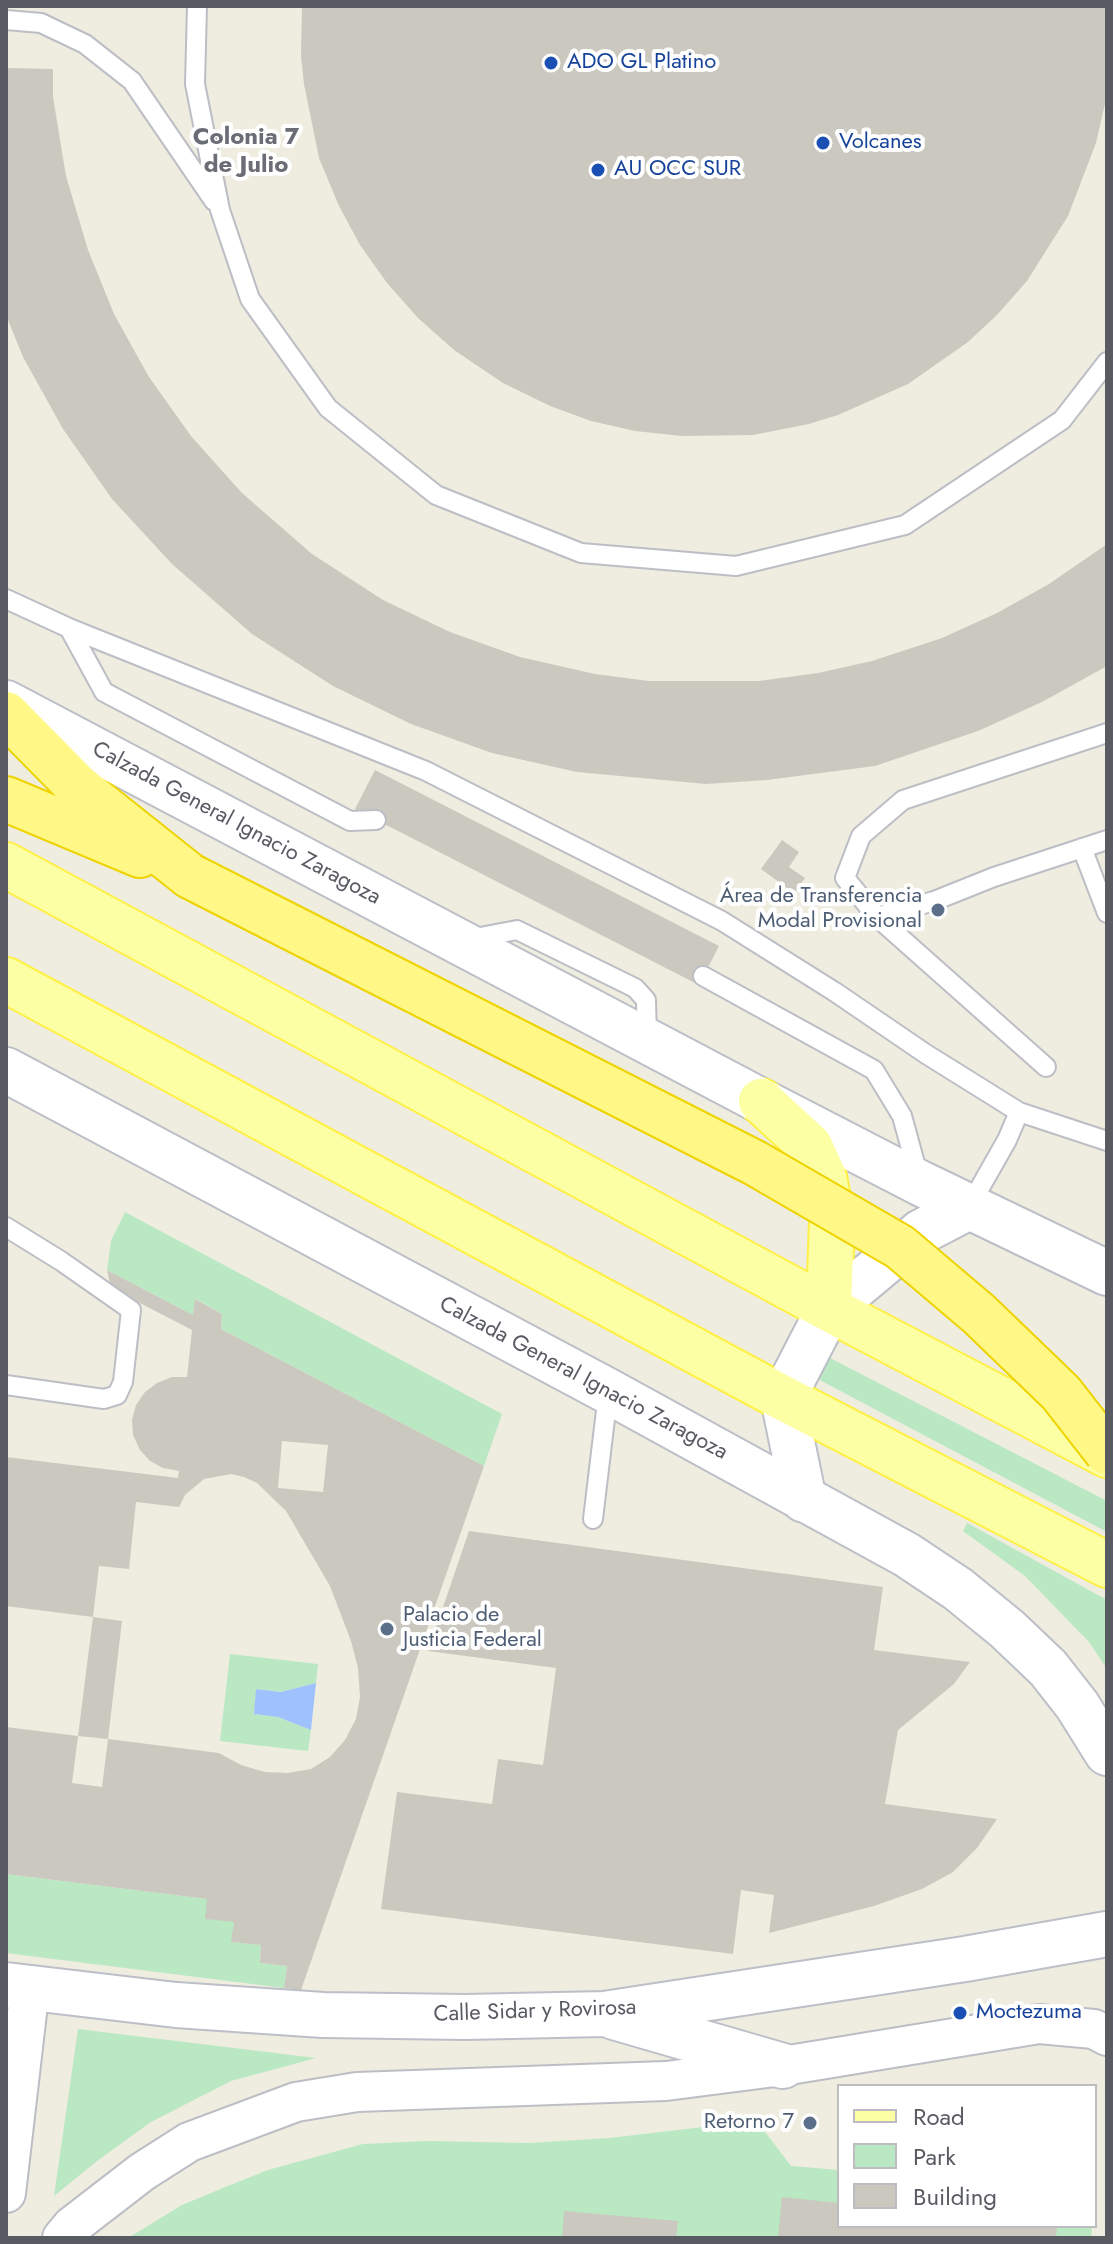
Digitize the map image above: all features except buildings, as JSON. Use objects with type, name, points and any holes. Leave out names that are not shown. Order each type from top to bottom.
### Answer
[{"type":"highway","points":[[6,714],[78,787],[190,876]]},
{"type":"highway","points":[[6,799],[190,876],[755,1163],[900,1247],[979,1314],[1061,1393],[1107,1453]]},
{"type":"main road","name":"Calzada General Ignacio Zaragoza","points":[[6,703],[761,1101],[920,1183],[1105,1270]]},
{"type":"main road","points":[[6,865],[829,1309],[1107,1453]]},
{"type":"main road","points":[[6,980],[783,1398],[1107,1565]]},
{"type":"main road","name":"Calzada General Ignacio Zaragoza","points":[[6,1070],[608,1391],[907,1555],[958,1589],[1048,1668],[1077,1705],[1107,1753]]},
{"type":"main road","points":[[761,1101],[810,1146],[824,1177],[832,1219],[829,1309]]},
{"type":"main road","points":[[804,1500],[783,1398],[829,1309],[921,1232],[969,1207]]},
{"type":"main road","name":"Calle Sidar y Rovirosa","points":[[18,1986],[176,2005],[323,2015],[465,2017],[604,2014],[1107,1934]]},
{"type":"main road","points":[[604,2014],[783,2066]]},
{"type":"street","points":[[6,2193],[18,1986]]},
{"type":"street","points":[[62,2238],[72,2226],[142,2172],[189,2142],[296,2102],[357,2092],[666,2081],[783,2066],[1039,2024],[1094,2029],[1107,2036]]},
{"type":"lane","points":[[197,6],[195,84],[220,210],[250,299],[328,408],[436,495],[581,553],[736,566],[905,525],[1062,420],[1107,362]]},
{"type":"lane","points":[[6,20],[41,23],[85,44],[132,81],[220,210]]},
{"type":"lane","points":[[6,599],[69,628],[426,771],[722,921],[1019,1112],[1107,1141]]},
{"type":"lane","points":[[69,628],[104,692],[350,821],[376,820]]},
{"type":"lane","points":[[1046,1067],[877,917],[845,878],[861,836],[903,800],[1107,733]]},
{"type":"lane","points":[[877,917],[934,901],[994,877],[1107,840]]},
{"type":"lane","points":[[1082,848],[1107,913]]},
{"type":"lane","points":[[703,976],[874,1070],[902,1116],[920,1183]]},
{"type":"lane","points":[[969,1207],[1007,1140],[1019,1112]]},
{"type":"lane","points":[[6,1227],[131,1310],[123,1382],[117,1395],[104,1399],[6,1385]]},
{"type":"lane","points":[[593,1519],[608,1391]]},
{"type":"green space","points":[[125,1212],[502,1414],[484,1466],[221,1329],[222,1314],[196,1299],[193,1315],[107,1270],[111,1241]]},
{"type":"green space","points":[[828,1357],[1107,1501],[1107,1532],[816,1378]]},
{"type":"green space","points":[[967,1523],[1107,1600],[1107,1669],[1089,1642],[1025,1576],[963,1531]]},
{"type":"green space","points":[[230,1654],[318,1664],[316,1683],[281,1692],[257,1689],[254,1714],[278,1717],[311,1730],[308,1751],[220,1741]]},
{"type":"green space","points":[[6,1874],[207,1899],[234,1922],[232,1942],[261,1945],[260,1963],[287,1966],[284,1988],[6,1953]]},
{"type":"green space","points":[[78,2029],[316,2058],[231,2081],[151,2122],[54,2196]]},
{"type":"green space","points":[[753,2116],[791,2166],[837,2170],[837,2228],[1092,2228],[1091,2238],[128,2238],[182,2205],[268,2170],[363,2144],[427,2141],[529,2143],[609,2138],[712,2126]]},
{"type":"water","points":[[316,1683],[311,1730],[278,1717],[254,1714],[256,1689],[281,1692]]},
{"type":"place","name":"ADO GL Platino","points":[[551,63]]},
{"type":"place","name":"Volcanes","points":[[823,143]]},
{"type":"place","name":"AU OCC SUR","points":[[598,170]]},
{"type":"place","name":"Área de Transferencia Modal Provisional","points":[[938,910]]},
{"type":"place","name":"Palacio de Justicia Federal","points":[[387,1629]]},
{"type":"place","name":"Moctezuma","points":[[960,2013]]},
{"type":"place","name":"Retorno 7","points":[[810,2123]]},
{"type":"district","name":"Colonia 7 de Julio","points":[[246,152]]}]
